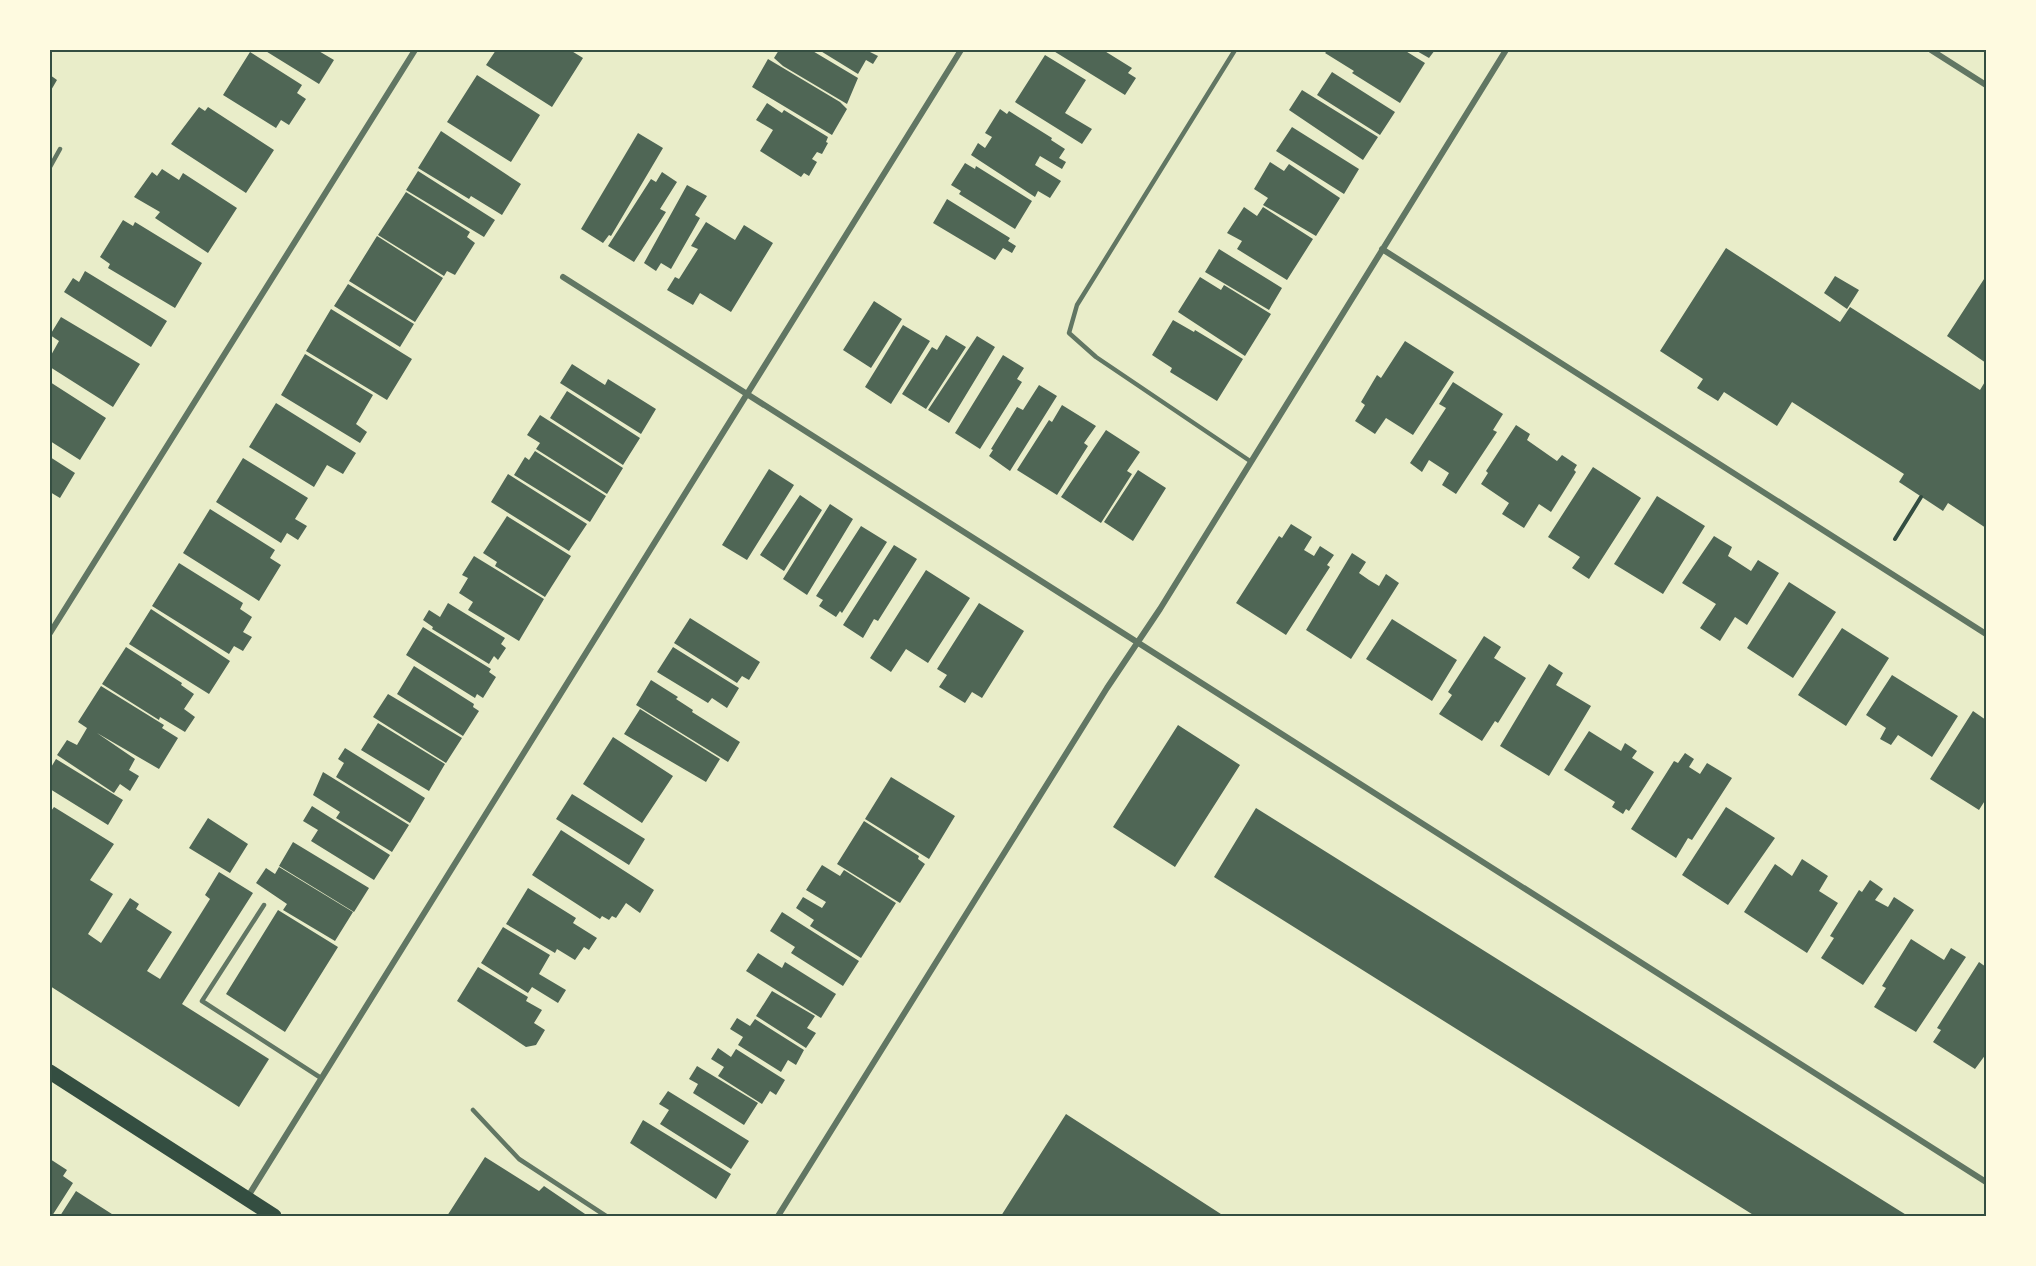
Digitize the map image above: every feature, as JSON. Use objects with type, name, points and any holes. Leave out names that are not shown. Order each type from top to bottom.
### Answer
[{"type":"main road","points":[[50,1072],[274,1216]]},
{"type":"street","points":[[50,633],[415,50]]},
{"type":"street","points":[[246,1199],[961,50]]},
{"type":"street","points":[[778,1216],[1107,688],[1137,645],[1506,50]]},
{"type":"street","points":[[1931,50],[1986,85]]},
{"type":"street","points":[[1382,249],[1986,634]]},
{"type":"street","points":[[563,277],[1137,645],[1986,1182]]},
{"type":"lane","points":[[1235,50],[1077,304],[1069,333],[1096,357],[1250,461]]},
{"type":"lane","points":[[50,167],[60,149]]},
{"type":"lane","points":[[264,905],[202,1001],[321,1078]]},
{"type":"lane","points":[[473,1110],[519,1160],[606,1216]]},
{"type":"path","points":[[1895,538],[1921,497]]},
{"type":"building","points":[[264,50],[317,50],[334,60],[319,84]]},
{"type":"building","points":[[496,50],[570,50],[583,58],[552,107],[486,65]]},
{"type":"building","points":[[779,50],[811,50],[858,78],[847,104],[783,66],[774,58]]},
{"type":"building","points":[[819,50],[872,50],[870,52],[878,56],[873,64],[866,60],[858,74]]},
{"type":"building","points":[[1052,50],[1103,50],[1132,68],[1128,73],[1136,78],[1125,95]]},
{"type":"building","points":[[1328,50],[1404,50],[1425,63],[1400,103],[1352,73],[1354,71],[1325,53]]},
{"type":"building","points":[[1415,50],[1435,50],[1429,58]]},
{"type":"building","points":[[250,52],[302,85],[297,93],[306,99],[289,125],[281,120],[276,128],[223,95]]},
{"type":"building","points":[[1045,55],[1086,80],[1065,113],[1092,129],[1082,144],[1015,102]]},
{"type":"building","points":[[768,59],[840,102],[847,109],[832,135],[752,87]]},
{"type":"building","points":[[1332,72],[1395,112],[1380,135],[1317,95]]},
{"type":"building","points":[[50,75],[57,80],[50,92]]},
{"type":"building","points":[[477,75],[540,115],[511,162],[447,122]]},
{"type":"building","points":[[1302,90],[1378,137],[1363,160],[1289,110]]},
{"type":"building","points":[[767,103],[782,113],[784,110],[828,137],[826,142],[828,143],[822,154],[817,152],[812,159],[817,162],[809,176],[804,173],[801,177],[760,151],[773,130],[756,120]]},
{"type":"building","points":[[199,107],[205,111],[208,107],[274,150],[246,193],[171,144]]},
{"type":"building","points":[[1000,109],[1007,114],[1009,111],[1052,138],[1051,140],[1065,149],[1059,158],[1066,162],[1062,169],[1040,156],[1035,165],[1061,181],[1050,198],[1038,191],[1035,197],[971,155],[978,143],[985,148],[992,137],[985,133]]},
{"type":"building","points":[[1292,127],[1359,169],[1344,194],[1276,151]]},
{"type":"building","points":[[441,131],[521,184],[502,215],[471,196],[469,199],[418,168]]},
{"type":"building","points":[[638,133],[663,148],[611,236],[609,235],[603,243],[581,229]]},
{"type":"building","points":[[1270,162],[1284,171],[1289,164],[1340,198],[1316,236],[1263,205],[1268,198],[1254,189]]},
{"type":"building","points":[[965,163],[975,169],[976,166],[1032,201],[1015,229],[959,194],[961,191],[951,185]]},
{"type":"building","points":[[162,169],[179,180],[183,173],[237,208],[208,253],[155,218],[160,212],[134,197],[152,172],[157,176]]},
{"type":"building","points":[[418,171],[495,220],[484,237],[406,190]]},
{"type":"building","points":[[662,172],[677,182],[660,209],[666,212],[634,262],[608,246],[651,179],[656,182]]},
{"type":"building","points":[[687,185],[707,196],[695,215],[700,218],[671,269],[661,263],[656,271],[644,263]]},
{"type":"building","points":[[406,192],[470,232],[467,237],[475,243],[455,275],[447,271],[444,276],[378,235]]},
{"type":"building","points":[[947,199],[1010,238],[1008,241],[1016,246],[1012,253],[1003,248],[995,260],[933,223]]},
{"type":"building","points":[[1244,207],[1257,216],[1263,207],[1313,239],[1287,280],[1237,249],[1242,241],[1227,233]]},
{"type":"building","points":[[123,220],[133,226],[135,222],[202,263],[175,308],[108,268],[110,264],[100,257]]},
{"type":"building","points":[[706,222],[735,240],[744,225],[773,243],[731,312],[700,293],[693,305],[667,290],[675,277],[679,279],[698,249],[691,246]]},
{"type":"building","points":[[377,236],[443,278],[415,322],[349,281]]},
{"type":"building","points":[[1726,248],[1840,322],[1850,307],[1980,390],[1986,380],[1986,528],[1948,503],[1943,511],[1899,482],[1904,474],[1792,402],[1777,426],[1724,392],[1718,401],[1697,388],[1703,379],[1660,351]]},
{"type":"building","points":[[1219,249],[1282,288],[1269,310],[1205,272]]},
{"type":"building","points":[[85,271],[167,321],[151,347],[64,292],[73,278],[79,282]]},
{"type":"building","points":[[1835,276],[1859,290],[1847,309],[1824,293]]},
{"type":"building","points":[[1986,276],[1986,363],[1947,336]]},
{"type":"building","points":[[1200,277],[1221,290],[1224,285],[1271,314],[1245,356],[1178,312]]},
{"type":"building","points":[[348,284],[414,324],[400,347],[334,306]]},
{"type":"building","points":[[874,301],[902,319],[871,368],[843,350]]},
{"type":"building","points":[[331,309],[412,359],[387,400],[306,351]]},
{"type":"building","points":[[61,317],[140,364],[113,407],[50,367],[50,357],[59,341],[50,335]]},
{"type":"building","points":[[1173,320],[1194,332],[1195,330],[1243,359],[1217,401],[1170,372],[1172,368],[1152,355]]},
{"type":"building","points":[[903,325],[930,341],[891,404],[865,387]]},
{"type":"building","points":[[946,335],[966,347],[926,409],[902,394],[932,347],[937,350]]},
{"type":"building","points":[[977,336],[995,347],[949,423],[928,410]]},
{"type":"building","points":[[1405,341],[1454,372],[1413,435],[1386,418],[1375,434],[1355,421],[1365,405],[1361,402],[1377,375],[1381,378]]},
{"type":"building","points":[[305,354],[373,395],[356,424],[367,432],[360,443],[281,395]]},
{"type":"building","points":[[1003,355],[1024,368],[1017,379],[1022,382],[980,449],[955,433]]},
{"type":"building","points":[[572,364],[605,385],[608,379],[656,409],[641,434],[560,383]]},
{"type":"building","points":[[50,382],[106,418],[80,460],[50,441]]},
{"type":"building","points":[[1453,382],[1503,414],[1493,430],[1497,432],[1456,494],[1442,485],[1449,473],[1429,460],[1422,472],[1410,463],[1446,408],[1439,404]]},
{"type":"building","points":[[1039,385],[1057,396],[1010,471],[989,456],[993,450],[991,449],[1017,407],[1023,410]]},
{"type":"building","points":[[567,391],[640,438],[623,465],[550,418]]},
{"type":"building","points":[[276,403],[356,453],[343,474],[327,465],[314,487],[249,447]]},
{"type":"building","points":[[1062,405],[1096,426],[1084,443],[1088,446],[1057,495],[1017,470],[1049,420],[1052,422]]},
{"type":"building","points":[[540,415],[623,468],[607,494],[536,449],[540,443],[527,435]]},
{"type":"building","points":[[1516,425],[1530,434],[1527,440],[1557,461],[1562,455],[1577,465],[1574,470],[1576,472],[1551,512],[1539,504],[1524,528],[1502,514],[1509,503],[1481,484],[1488,473],[1486,471]]},
{"type":"building","points":[[1106,430],[1140,452],[1127,471],[1132,474],[1101,523],[1061,497]]},
{"type":"building","points":[[535,451],[606,496],[590,522],[514,475],[525,457],[529,460]]},
{"type":"building","points":[[50,457],[75,473],[60,498],[50,492]]},
{"type":"building","points":[[243,458],[308,498],[295,519],[307,526],[298,540],[287,533],[281,543],[216,502]]},
{"type":"building","points":[[1593,467],[1641,498],[1589,579],[1572,568],[1580,557],[1548,537]]},
{"type":"building","points":[[769,469],[794,485],[747,560],[722,545]]},
{"type":"building","points":[[1138,470],[1166,488],[1133,541],[1104,522]]},
{"type":"building","points":[[508,474],[587,524],[569,551],[491,502]]},
{"type":"building","points":[[800,495],[822,510],[784,571],[760,555]]},
{"type":"building","points":[[1657,496],[1705,526],[1663,594],[1614,564]]},
{"type":"building","points":[[830,504],[853,519],[807,595],[783,579]]},
{"type":"building","points":[[210,509],[275,550],[270,558],[281,565],[259,601],[183,553]]},
{"type":"building","points":[[507,516],[571,556],[545,597],[495,566],[497,562],[483,553]]},
{"type":"building","points":[[1291,524],[1312,537],[1304,550],[1314,556],[1320,546],[1334,555],[1327,565],[1330,567],[1286,635],[1236,603],[1279,536],[1282,538]]},
{"type":"building","points":[[861,526],[887,542],[842,613],[840,611],[836,617],[819,606],[823,600],[816,596]]},
{"type":"building","points":[[1714,536],[1732,547],[1728,556],[1751,571],[1758,560],[1779,573],[1747,625],[1735,617],[1720,641],[1700,628],[1716,604],[1682,583]]},
{"type":"building","points":[[894,545],[917,559],[878,621],[874,619],[863,638],[843,625]]},
{"type":"building","points":[[1352,553],[1366,562],[1359,573],[1369,580],[1379,586],[1386,574],[1399,583],[1351,659],[1306,630]]},
{"type":"building","points":[[474,556],[544,599],[519,641],[468,610],[473,602],[459,593],[468,578],[462,575]]},
{"type":"building","points":[[179,563],[243,603],[240,609],[252,617],[243,632],[252,637],[243,651],[234,646],[229,654],[152,606]]},
{"type":"building","points":[[926,570],[970,598],[928,663],[906,649],[891,672],[870,658]]},
{"type":"building","points":[[1789,582],[1836,612],[1793,678],[1747,648]]},
{"type":"building","points":[[448,603],[505,638],[501,644],[506,648],[498,660],[494,656],[489,664],[432,629],[433,627],[423,620],[429,610],[440,617]]},
{"type":"building","points":[[979,603],[1024,631],[982,698],[972,692],[965,703],[939,687],[947,675],[937,669]]},
{"type":"building","points":[[151,609],[230,661],[209,694],[129,644]]},
{"type":"building","points":[[690,618],[760,662],[749,680],[742,676],[737,683],[674,643]]},
{"type":"building","points":[[1392,619],[1457,660],[1432,701],[1366,659]]},
{"type":"building","points":[[423,627],[491,669],[489,672],[496,677],[483,698],[477,694],[475,698],[406,655]]},
{"type":"building","points":[[1842,628],[1889,658],[1846,726],[1798,695]]},
{"type":"building","points":[[1484,636],[1501,647],[1494,658],[1526,678],[1498,723],[1495,721],[1482,741],[1439,714],[1452,695],[1448,692]]},
{"type":"building","points":[[126,647],[182,683],[181,685],[194,694],[184,709],[195,717],[185,732],[160,717],[159,720],[102,684]]},
{"type":"building","points":[[673,647],[739,688],[727,708],[712,698],[708,703],[657,672]]},
{"type":"building","points":[[1549,664],[1563,673],[1556,685],[1591,706],[1549,776],[1500,746]]},
{"type":"building","points":[[414,666],[474,704],[473,707],[479,711],[463,736],[397,694]]},
{"type":"building","points":[[1892,675],[1958,716],[1932,757],[1898,735],[1891,745],[1880,739],[1886,728],[1866,715]]},
{"type":"building","points":[[651,680],[678,697],[676,699],[693,710],[692,712],[740,742],[728,762],[636,705]]},
{"type":"building","points":[[101,686],[164,725],[162,728],[178,738],[159,769],[97,733],[135,759],[129,770],[139,776],[130,791],[120,784],[114,793],[57,755],[67,740],[77,745],[87,728],[78,722]]},
{"type":"building","points":[[388,694],[462,738],[446,763],[373,717]]},
{"type":"building","points":[[640,709],[720,759],[706,782],[624,734]]},
{"type":"building","points":[[1973,711],[1986,720],[1986,799],[1979,810],[1930,779]]},
{"type":"building","points":[[378,723],[445,764],[429,791],[361,750]]},
{"type":"building","points":[[1178,725],[1240,765],[1175,867],[1113,827]]},
{"type":"building","points":[[1589,731],[1621,751],[1625,743],[1637,751],[1632,758],[1654,772],[1629,811],[1626,809],[1623,814],[1612,807],[1615,802],[1564,770]]},
{"type":"building","points":[[613,737],[673,776],[642,823],[583,784]]},
{"type":"building","points":[[345,748],[425,798],[410,823],[336,777],[344,763],[338,759]]},
{"type":"building","points":[[1685,753],[1694,759],[1689,767],[1700,774],[1707,763],[1732,778],[1692,840],[1688,838],[1676,858],[1631,829],[1674,761],[1678,763]]},
{"type":"building","points":[[56,759],[123,800],[108,825],[50,789],[50,769]]},
{"type":"building","points":[[323,772],[409,825],[392,852],[336,818],[340,812],[313,795]]},
{"type":"building","points":[[891,777],[955,816],[929,859],[865,819]]},
{"type":"building","points":[[572,794],[645,839],[629,865],[556,819]]},
{"type":"building","points":[[312,806],[390,855],[374,880],[311,841],[318,830],[303,821]]},
{"type":"building","points":[[54,807],[114,844],[90,880],[113,894],[88,934],[101,943],[130,898],[139,904],[136,909],[172,932],[147,971],[160,979],[210,899],[205,895],[219,872],[253,893],[182,1004],[269,1059],[239,1107],[50,986],[50,810]]},
{"type":"building","points":[[1726,807],[1775,838],[1728,905],[1682,875]]},
{"type":"building","points":[[1256,808],[1908,1216],[1755,1216],[1214,877]]},
{"type":"building","points":[[208,818],[248,844],[230,873],[189,848]]},
{"type":"building","points":[[864,821],[919,856],[918,859],[925,864],[900,903],[837,864]]},
{"type":"building","points":[[561,830],[654,890],[640,913],[626,903],[616,918],[612,916],[609,920],[602,916],[600,919],[532,875]]},
{"type":"building","points":[[293,842],[369,888],[354,912],[279,866]]},
{"type":"building","points":[[1802,859],[1828,876],[1819,891],[1838,903],[1807,953],[1744,912],[1775,864],[1792,876]]},
{"type":"building","points":[[822,865],[840,876],[844,870],[896,903],[861,958],[810,926],[814,920],[796,908],[803,897],[822,908],[826,902],[806,890]]},
{"type":"building","points":[[279,867],[353,912],[335,941],[283,910],[287,904],[256,883],[266,868],[275,874]]},
{"type":"building","points":[[1870,880],[1883,889],[1875,900],[1888,907],[1894,897],[1914,910],[1863,985],[1821,958],[1834,938],[1830,936],[1859,890],[1862,892]]},
{"type":"building","points":[[528,888],[576,918],[573,923],[597,938],[589,950],[584,947],[575,960],[557,949],[555,953],[506,924]]},
{"type":"building","points":[[278,910],[338,947],[285,1032],[226,994]]},
{"type":"building","points":[[782,912],[859,961],[843,986],[791,953],[795,947],[770,931]]},
{"type":"building","points":[[503,927],[550,955],[539,974],[566,990],[558,1003],[532,987],[528,993],[481,963]]},
{"type":"building","points":[[1911,939],[1944,960],[1951,948],[1966,957],[1916,1032],[1874,1007],[1886,988],[1882,986]]},
{"type":"building","points":[[758,953],[782,968],[785,962],[836,994],[821,1018],[746,971]]},
{"type":"building","points":[[1979,962],[1986,967],[1986,1054],[1975,1069],[1933,1042],[1941,1030],[1937,1028]]},
{"type":"building","points":[[478,967],[528,997],[526,1001],[542,1010],[534,1023],[545,1030],[536,1045],[526,1047],[457,1001]]},
{"type":"building","points":[[772,991],[815,1016],[807,1028],[816,1033],[806,1048],[756,1016]]},
{"type":"building","points":[[737,1018],[750,1026],[755,1019],[804,1050],[796,1065],[788,1060],[781,1072],[738,1045],[743,1037],[730,1029]]},
{"type":"building","points":[[718,1048],[731,1057],[736,1049],[785,1080],[776,1095],[770,1091],[762,1104],[718,1076],[724,1067],[711,1059]]},
{"type":"building","points":[[697,1066],[758,1103],[744,1125],[693,1093],[698,1084],[689,1079]]},
{"type":"building","points":[[668,1091],[749,1141],[731,1169],[660,1124],[669,1110],[659,1104]]},
{"type":"building","points":[[1066,1114],[1224,1216],[1001,1216]]},
{"type":"building","points":[[643,1120],[731,1174],[716,1199],[630,1143]]},
{"type":"building","points":[[485,1157],[539,1191],[544,1186],[588,1216],[447,1216]]},
{"type":"building","points":[[50,1159],[67,1170],[63,1176],[73,1183],[52,1216],[50,1216]]},
{"type":"building","points":[[76,1191],[115,1216],[60,1216]]}]
